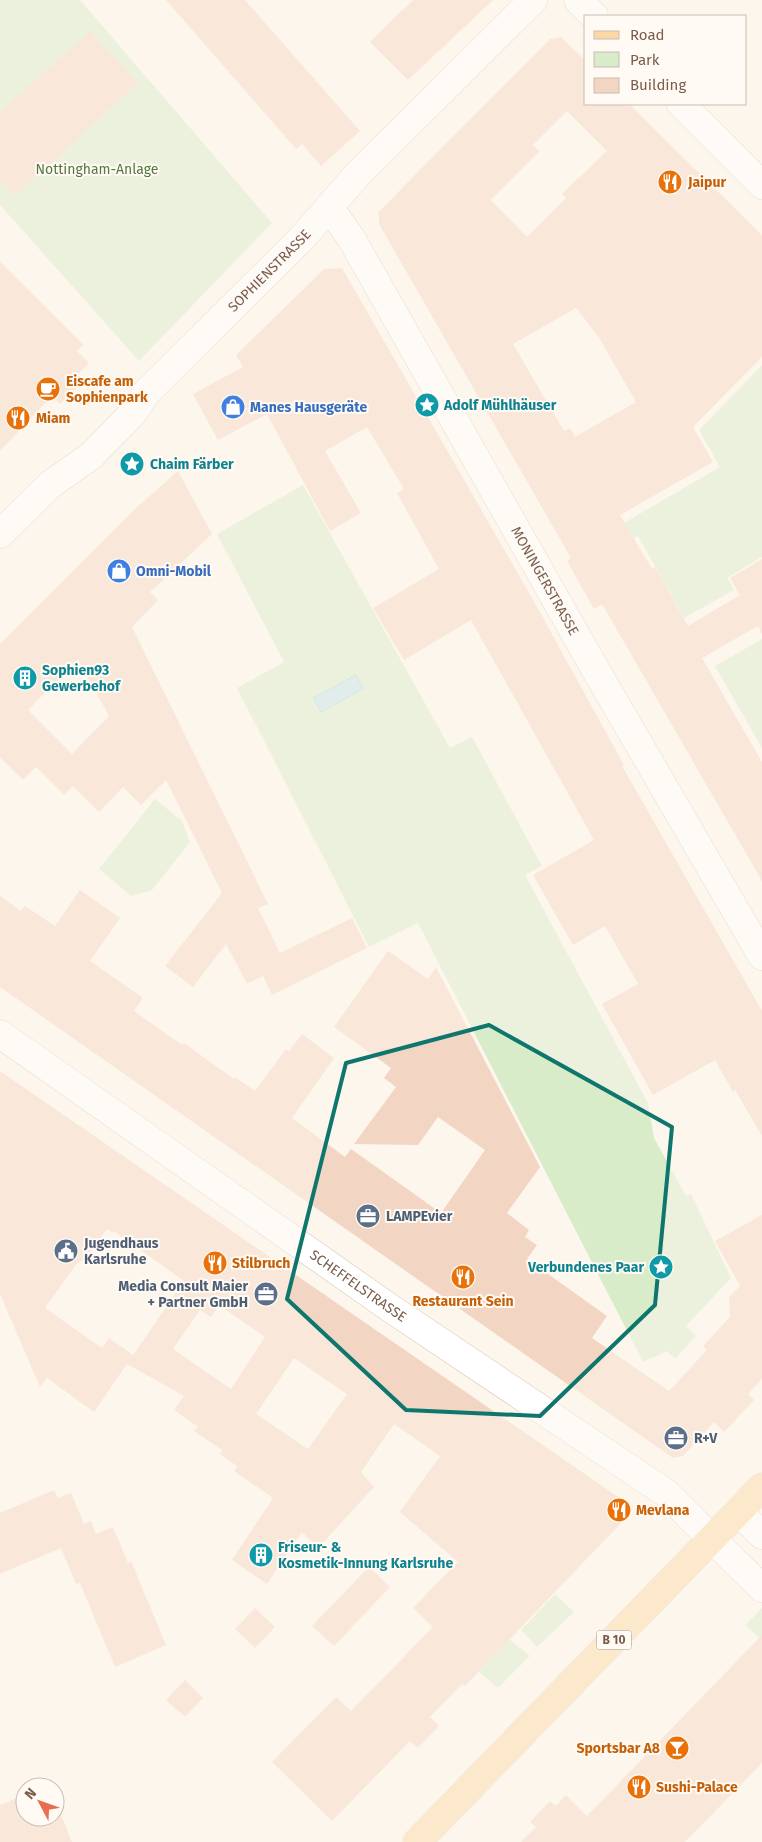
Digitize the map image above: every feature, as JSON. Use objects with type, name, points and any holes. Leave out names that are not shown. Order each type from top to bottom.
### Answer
[{"type":"main road","name":"B 10","points":[[416,1842],[762,1487]]},
{"type":"street","name":"SOPHIENSTRASSE","points":[[0,534],[51,484],[91,456],[111,436],[132,414],[146,392],[303,237],[357,175],[533,0]]},
{"type":"street","points":[[578,0],[593,15]]},
{"type":"street","points":[[683,105],[762,185]]},
{"type":"street","name":"MONINGERSTRASSE","points":[[329,207],[351,238],[594,667],[762,956]]},
{"type":"street","name":"SCHEFFELSTRASSE","points":[[0,1034],[390,1308],[666,1493],[762,1588]]},
{"type":"street","points":[[738,1512],[762,1535]]},
{"type":"highlighted area","points":[[489,1025],[672,1127],[655,1305],[540,1416],[406,1410],[287,1299],[346,1063]]},
{"type":"green space","name":"Nottingham-Anlage","points":[[0,0],[80,0],[272,223],[139,361],[0,205]]},
{"type":"green space","points":[[762,365],[762,557],[727,578],[734,590],[684,618],[638,536],[631,540],[622,524],[720,467],[699,430]]},
{"type":"green space","points":[[303,485],[450,748],[472,737],[542,866],[525,875],[648,1103],[654,1138],[686,1196],[691,1194],[731,1278],[686,1326],[696,1336],[675,1359],[667,1351],[643,1362],[418,923],[369,947],[237,688],[284,662],[217,534]]},
{"type":"green space","points":[[762,639],[762,748],[715,666]]},
{"type":"green space","points":[[155,799],[182,821],[190,842],[152,890],[131,896],[99,869]]},
{"type":"green space","points":[[555,1594],[574,1612],[537,1647],[521,1630]]},
{"type":"green space","points":[[762,1608],[762,1641],[745,1625]]},
{"type":"green space","points":[[509,1639],[530,1656],[498,1688],[479,1672]]},
{"type":"water","points":[[356,675],[363,689],[321,712],[313,698]]},
{"type":"building","points":[[166,0],[245,0],[360,131],[321,166],[302,144],[296,149]]},
{"type":"building","points":[[413,0],[493,0],[408,80],[370,42]]},
{"type":"building","points":[[90,31],[138,83],[15,196],[0,180],[0,112]]},
{"type":"building","points":[[561,37],[584,59],[584,105],[630,105],[762,235],[762,357],[693,427],[713,462],[620,515],[652,569],[655,567],[688,626],[740,595],[730,578],[762,559],[762,634],[758,626],[702,658],[762,762],[762,881],[602,604],[594,609],[567,561],[571,558],[379,224],[379,212],[550,39]],"holes":[[[567,111],[607,151],[562,194],[566,198],[527,237],[491,200],[540,151],[533,145]],[[576,308],[598,336],[636,402],[575,437],[570,428],[564,431],[513,344]]]},
{"type":"building","points":[[0,262],[84,345],[77,351],[89,363],[77,375],[83,381],[60,404],[52,396],[0,451]]},
{"type":"building","points":[[342,268],[532,598],[624,765],[622,766],[762,1011],[762,1136],[735,1090],[733,1092],[715,1060],[653,1095],[602,1004],[638,984],[605,926],[573,945],[533,875],[594,840],[471,620],[404,660],[373,608],[439,569],[397,493],[404,489],[367,427],[325,451],[361,513],[330,531],[267,414],[218,440],[193,394],[243,367],[236,355],[324,269]]},
{"type":"building","points":[[178,471],[212,534],[150,592],[158,600],[132,627],[268,904],[258,908],[280,953],[352,918],[367,948],[272,995],[263,976],[247,984],[226,944],[193,987],[165,966],[222,893],[166,780],[141,805],[123,787],[99,812],[73,786],[64,795],[36,767],[23,780],[0,757],[0,644],[134,510]],"holes":[[[78,659],[109,716],[72,754],[28,710]]]},
{"type":"building","points":[[80,890],[120,918],[90,961],[143,998],[134,1011],[182,1045],[184,1043],[234,1079],[235,1077],[255,1091],[286,1049],[289,1051],[302,1034],[334,1058],[292,1118],[345,1157],[351,1149],[441,1213],[485,1150],[438,1117],[418,1145],[354,1144],[396,1087],[384,1078],[391,1068],[334,1027],[388,951],[428,979],[436,967],[540,1167],[507,1213],[529,1230],[525,1237],[537,1245],[527,1259],[607,1316],[592,1338],[669,1391],[707,1350],[703,1346],[730,1317],[729,1297],[740,1286],[715,1241],[762,1215],[762,1379],[748,1394],[754,1400],[724,1432],[714,1422],[683,1456],[673,1458],[0,987],[0,896],[21,911],[25,906],[55,926]]},
{"type":"building","points":[[0,1071],[621,1499],[623,1521],[465,1686],[462,1684],[430,1717],[439,1726],[418,1748],[410,1741],[332,1821],[272,1762],[336,1697],[351,1711],[433,1627],[413,1608],[458,1562],[400,1512],[440,1456],[394,1424],[361,1472],[374,1487],[318,1548],[302,1532],[267,1584],[232,1560],[273,1498],[234,1471],[237,1466],[220,1454],[222,1450],[194,1431],[198,1427],[174,1410],[184,1396],[127,1364],[184,1281],[114,1231],[113,1233],[107,1229],[85,1259],[77,1263],[45,1308],[102,1348],[109,1338],[133,1355],[94,1412],[47,1378],[40,1387],[0,1294]],"holes":[[[219,1305],[265,1337],[231,1389],[173,1349],[200,1310],[211,1317]],[[294,1358],[347,1394],[308,1449],[256,1414]]]},
{"type":"building","points":[[54,1490],[58,1498],[71,1493],[84,1524],[91,1521],[96,1534],[113,1527],[128,1563],[131,1561],[166,1645],[115,1667],[80,1583],[76,1584],[61,1548],[0,1574],[0,1513]]},
{"type":"building","points":[[369,1567],[390,1587],[334,1646],[312,1626]]},
{"type":"building","points":[[255,1608],[275,1627],[255,1648],[235,1629]]},
{"type":"building","points":[[762,1635],[762,1763],[685,1842],[521,1842],[536,1827],[530,1822],[550,1801],[556,1806],[566,1795],[587,1816]]},
{"type":"building","points":[[185,1680],[203,1698],[185,1717],[166,1700]]},
{"type":"building","points":[[15,1799],[15,1827],[65,1827],[65,1825],[72,1842],[0,1842],[0,1805]]},
{"type":"place","name":"Jaipur","points":[[670,182]]},
{"type":"place","name":"Eiscafe am Sophienpark","points":[[48,389]]},
{"type":"place","name":"Adolf Mühlhäuser","points":[[427,405]]},
{"type":"place","name":"Manes Hausgeräte","points":[[233,407]]},
{"type":"place","name":"Miam","points":[[18,418]]},
{"type":"place","name":"Chaim Färber","points":[[132,464]]},
{"type":"place","name":"Omni-Mobil","points":[[119,571]]},
{"type":"place","name":"Sophien93 Gewerbehof","points":[[25,678]]},
{"type":"place","name":"LAMPEvier","points":[[368,1216]]},
{"type":"place","name":"Jugendhaus Karlsruhe","points":[[66,1251]]},
{"type":"place","name":"Stilbruch","points":[[215,1263]]},
{"type":"place","name":"Verbundenes Paar","points":[[661,1267]]},
{"type":"place","name":"Restaurant Sein","points":[[463,1277]]},
{"type":"place","name":"Media Consult Maier + Partner GmbH","points":[[266,1294]]},
{"type":"place","name":"R+V","points":[[676,1438]]},
{"type":"place","name":"Mevlana","points":[[619,1510]]},
{"type":"place","name":"Friseur- & Kosmetik-Innung Karlsruhe","points":[[261,1555]]},
{"type":"place","name":"Sportsbar A8","points":[[677,1748]]},
{"type":"place","name":"Sushi-Palace","points":[[639,1787]]}]
